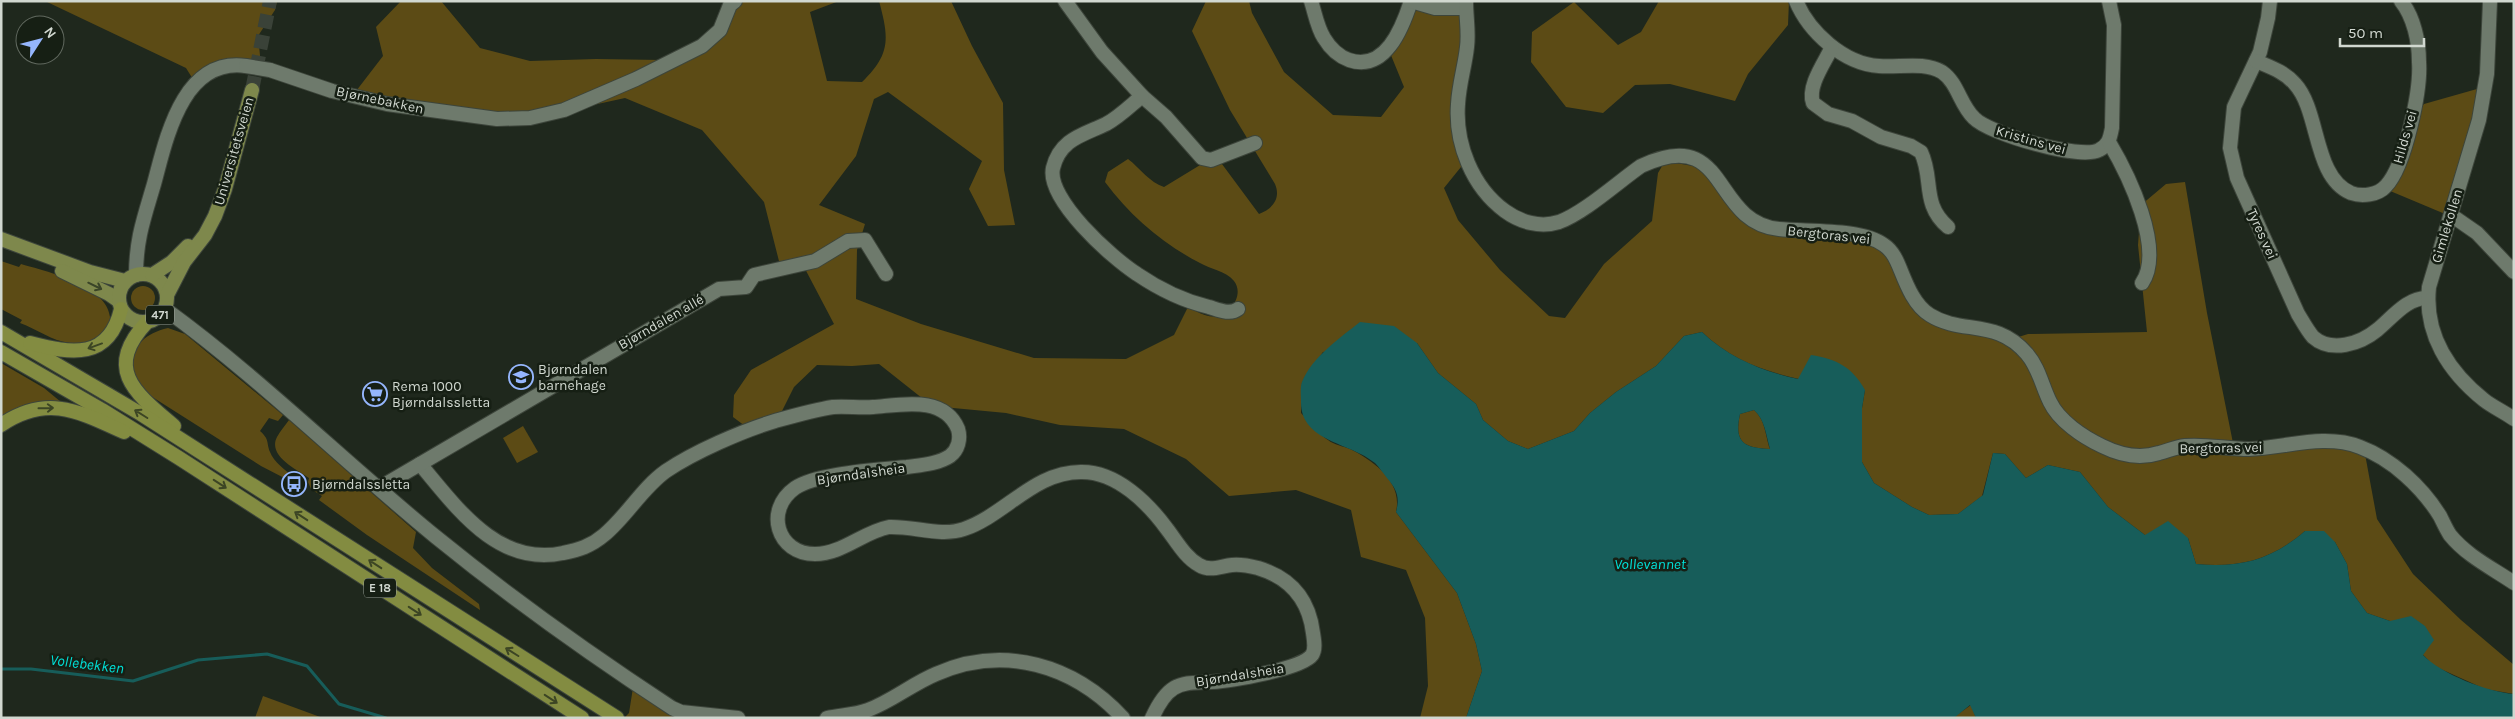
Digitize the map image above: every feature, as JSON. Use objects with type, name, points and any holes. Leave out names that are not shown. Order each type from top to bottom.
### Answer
[{"type":"highway","name":"E 18","points":[[7,335],[50,347],[74,350],[91,348],[109,338],[116,326],[120,305]]},
{"type":"highway","name":"E 18","points":[[147,322],[135,335],[128,349],[125,363],[129,378],[141,396],[212,459]]},
{"type":"highway","name":"E 18","points":[[7,335],[141,414],[617,718]]},
{"type":"highway","name":"E 18","points":[[1,352],[102,410],[179,458],[582,718]]},
{"type":"highway","name":"E 18","points":[[1,425],[26,410],[51,408],[70,410],[179,458]]},
{"type":"main road","name":"Universitetsveien","points":[[152,275],[178,256],[203,223],[220,183],[252,90],[225,189],[215,216],[205,235],[184,262],[166,302]]},
{"type":"main road","points":[[1,239],[82,270],[131,278],[152,275]]},
{"type":"main road","name":"471","points":[[1,247],[70,275],[110,294],[135,321],[147,322],[158,318],[166,302],[162,283],[152,275]]},
{"type":"main road","points":[[120,305],[119,292],[131,278]]},
{"type":"street","points":[[1065,1],[1095,44],[1142,96],[1166,117],[1202,158],[1211,160],[1255,143]]},
{"type":"street","points":[[1311,1],[1319,26],[1332,49],[1342,57],[1356,62],[1371,61],[1381,56],[1391,46],[1411,1],[1435,8],[1466,5]]},
{"type":"street","name":"Kristins vei","points":[[1796,1],[1806,20],[1832,46],[1867,65],[1926,67],[1942,72],[1952,82],[1974,119],[1996,132],[2082,154],[2100,150],[2109,142]]},
{"type":"street","points":[[2109,1],[2112,11],[2114,44],[2114,104],[2109,142],[2133,190],[2145,226],[2151,259],[2149,270],[2142,283]]},
{"type":"street","name":"Tyres vei","points":[[2270,1],[2265,35],[2256,61],[2234,107],[2230,131],[2232,158],[2237,178],[2262,236],[2309,332],[2327,345],[2346,345],[2375,331],[2411,301],[2419,298],[2428,298]]},
{"type":"street","name":"Hilds vei","points":[[2256,61],[2290,79],[2302,92],[2323,157],[2341,186],[2358,194],[2379,192],[2390,181],[2405,145],[2415,102],[2419,71],[2415,32],[2401,1]]},
{"type":"street","name":"Gimlekollen","points":[[2490,1],[2485,89],[2479,120],[2428,298],[2431,326],[2441,351],[2450,366],[2486,402],[2514,419]]},
{"type":"street","name":"Bjørnebakken","points":[[131,278],[137,240],[169,130],[182,100],[190,89],[211,73],[225,68],[246,66],[270,70],[332,91],[388,104],[497,119],[530,118],[547,115],[578,104],[702,46],[720,30],[731,2]]},
{"type":"street","name":"Bergtoras vei","points":[[1466,5],[1467,47],[1458,104],[1462,148],[1470,169],[1483,190],[1497,206],[1512,216],[1539,225],[1557,223],[1574,214],[1641,166],[1652,161],[1674,156],[1697,158],[1716,174],[1741,212],[1757,223],[1773,229],[1823,231],[1866,237],[1883,244],[1892,251],[1912,294],[1926,312],[1941,320],[1988,329],[2011,338],[2032,361],[2058,415],[2079,432],[2104,447],[2136,456],[2155,455],[2188,446],[2254,449],[2328,442],[2360,447],[2399,470],[2418,488],[2450,534],[2464,549],[2514,583]]},
{"type":"street","points":[[1832,46],[1814,83],[1811,93],[1813,103],[1828,114],[1852,121],[1880,136],[1911,146],[1921,152],[1932,205],[1938,216],[1948,227]]},
{"type":"street","points":[[1142,96],[1116,118],[1074,137],[1064,145],[1053,168],[1052,181],[1057,194],[1098,241],[1137,275],[1182,298],[1199,304],[1227,312],[1233,312],[1238,308]]},
{"type":"street","points":[[2452,215],[2477,233],[2514,272]]},
{"type":"street","name":"Bjørndalen allé","points":[[379,488],[719,289],[746,287],[754,275],[814,261],[848,241],[865,240],[886,274]]},
{"type":"street","points":[[166,302],[230,360],[437,538],[524,605],[681,712],[738,718]]},
{"type":"street","name":"Bjørndalsheia","points":[[420,464],[467,517],[490,539],[515,552],[543,556],[556,555],[591,545],[612,528],[665,472],[697,454],[740,434],[774,421],[834,407],[871,408],[907,404],[931,406],[942,411],[956,426],[959,443],[954,452],[948,457],[922,465],[807,482],[797,487],[779,505],[778,528],[783,537],[800,552],[813,554],[836,550],[879,529],[889,527],[914,527],[941,531],[964,529],[1015,497],[1053,478],[1082,472],[1108,477],[1121,485],[1147,507],[1189,557],[1200,566],[1212,569],[1232,565],[1248,565],[1262,569],[1294,588],[1307,606],[1312,626],[1314,649],[1311,656],[1304,661],[1274,672],[1222,681],[1182,684],[1168,693],[1152,718]]},
{"type":"street","points":[[827,718],[869,709],[936,674],[952,669],[1002,660],[1036,663],[1068,676],[1095,692],[1123,718]]},
{"type":"shaded area","points":[[45,1],[277,1],[275,10],[258,36],[261,65],[209,77],[196,84],[186,68]]},
{"type":"shaded area","points":[[401,1],[441,1],[480,48],[530,61],[662,60],[699,47],[740,1],[839,1],[810,12],[827,81],[862,82],[878,63],[885,45],[885,25],[879,1],[951,1],[972,46],[1003,103],[1004,170],[1015,225],[988,226],[969,189],[982,161],[888,92],[874,99],[856,156],[819,205],[865,224],[857,250],[856,299],[921,324],[1034,358],[1126,359],[1174,335],[1188,307],[1202,314],[1217,316],[1227,311],[1235,302],[1238,292],[1237,286],[1231,278],[1186,255],[1160,238],[1136,218],[1105,182],[1108,172],[1128,159],[1149,179],[1164,187],[1210,159],[1219,160],[1259,214],[1272,206],[1277,194],[1275,184],[1230,110],[1192,31],[1206,1],[1249,1],[1252,13],[1284,72],[1333,115],[1381,117],[1404,87],[1388,48],[1408,1],[1467,1],[1461,97],[1465,162],[1444,188],[1458,220],[1500,270],[1549,316],[1565,318],[1604,264],[1652,221],[1658,173],[1665,161],[1710,169],[1754,221],[1874,241],[1911,288],[1948,324],[2012,339],[2028,334],[2147,332],[2138,245],[2141,205],[2166,184],[2185,182],[2207,313],[2233,443],[2318,443],[2365,454],[2377,519],[2413,574],[2461,620],[2514,665],[2514,694],[2485,689],[2434,666],[2390,621],[2367,613],[2351,591],[2347,564],[2335,542],[2305,531],[2280,549],[2254,560],[2227,565],[2196,564],[2188,538],[2145,535],[2108,507],[2080,472],[2048,465],[2026,478],[2005,454],[1993,453],[1982,496],[1958,514],[1929,515],[1912,507],[1874,483],[1862,462],[1862,408],[1865,390],[1799,379],[1758,367],[1720,347],[1702,332],[1684,336],[1656,366],[1616,392],[1590,413],[1574,431],[1528,449],[1508,441],[1483,420],[1476,404],[1438,373],[1417,343],[1323,352],[1302,383],[1301,413],[1324,437],[1359,454],[1385,474],[1395,491],[1397,501],[1396,512],[1457,593],[1476,644],[1482,671],[1466,718],[1420,718],[1428,686],[1425,618],[1406,570],[1361,557],[1351,510],[1296,490],[1229,496],[1186,459],[1124,429],[1060,425],[1006,413],[932,406],[879,364],[852,366],[817,365],[794,387],[775,425],[753,432],[733,417],[734,395],[751,370],[834,324],[803,265],[781,269],[764,202],[702,130],[625,98],[584,107],[489,116],[353,95],[383,56],[376,27]]},
{"type":"shaded area","points":[[1659,1],[1789,1],[1788,25],[1748,74],[1735,101],[1670,84],[1635,85],[1603,113],[1566,107],[1531,62],[1532,32],[1574,2],[1618,45],[1641,32]]},
{"type":"shaded area","points":[[2484,87],[2479,126],[2457,219],[2383,188],[2410,122],[2424,104]]},
{"type":"shaded area","points":[[1,261],[19,267],[21,264],[59,275],[87,288],[98,296],[106,306],[110,317],[106,330],[92,341],[74,344],[57,340],[20,323],[22,320],[1,309]]},
{"type":"shaded area","points":[[143,286],[151,290],[155,298],[151,306],[143,310],[135,306],[131,298],[135,290]]},
{"type":"shaded area","points":[[168,328],[185,334],[283,415],[278,421],[269,418],[260,431],[267,439],[274,459],[293,476],[290,481],[261,466],[146,393],[134,372],[134,353],[146,337]]},
{"type":"shaded area","points":[[1,363],[44,388],[61,402],[26,404],[1,417]]},
{"type":"shaded area","points":[[1754,410],[1763,423],[1770,449],[1747,445],[1740,437],[1738,424],[1740,414]]},
{"type":"shaded area","points":[[289,420],[416,532],[413,548],[432,568],[479,604],[480,610],[367,535],[319,500],[322,496],[311,489],[308,482],[309,478],[285,462],[276,450],[277,437]]},
{"type":"shaded area","points":[[523,426],[538,452],[517,463],[503,438]]},
{"type":"shaded area","points":[[635,675],[698,718],[624,718],[629,713]]},
{"type":"shaded area","points":[[263,696],[323,718],[255,718]]},
{"type":"shaded area","points":[[1971,705],[1976,718],[1954,718],[1954,717]]},
{"type":"water","name":"Vollevannet","points":[[1360,322],[1394,326],[1417,343],[1438,373],[1476,404],[1483,420],[1508,441],[1528,449],[1574,431],[1590,413],[1616,392],[1656,366],[1684,336],[1702,332],[1723,349],[1747,362],[1772,372],[1798,379],[1811,355],[1829,359],[1843,365],[1855,375],[1865,390],[1862,408],[1862,462],[1874,483],[1912,507],[1929,515],[1958,514],[1983,495],[1993,453],[2005,454],[2026,478],[2048,465],[2080,472],[2108,507],[2145,535],[2168,521],[2188,538],[2196,564],[2227,565],[2254,560],[2280,549],[2305,531],[2324,531],[2335,542],[2347,564],[2351,591],[2367,613],[2390,621],[2411,616],[2425,626],[2434,640],[2423,655],[2441,669],[2466,681],[2491,690],[2514,694],[2514,718],[1976,718],[1970,705],[1954,718],[1466,718],[1482,671],[1476,644],[1457,593],[1396,512],[1398,498],[1395,490],[1375,463],[1365,456],[1328,440],[1317,433],[1303,415],[1301,386],[1312,364],[1335,341]],"holes":[[[1754,410],[1765,428],[1770,449],[1747,445],[1740,437],[1738,431],[1740,414]]]},
{"type":"waterway","name":"Vollebekken","points":[[1,669],[31,669],[133,681],[198,660],[267,654],[307,666],[339,704],[386,718]]},
{"type":"tunnel","points":[[252,90],[270,1]]},
{"type":"place","name":"Bjørndalen barnehage","points":[[521,377]]},
{"type":"place","name":"Rema 1000 Bjørndalssletta","points":[[375,394]]},
{"type":"place","name":"Bjørndalssletta","points":[[294,484]]}]
